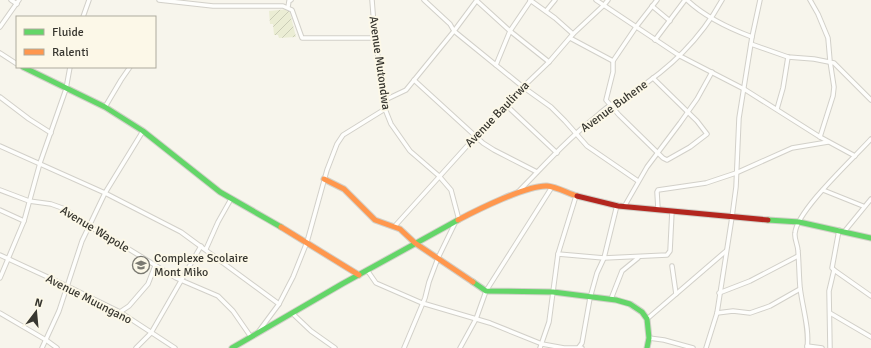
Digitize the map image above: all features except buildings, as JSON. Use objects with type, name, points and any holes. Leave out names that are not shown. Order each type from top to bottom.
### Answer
[{"type":"street","points":[[0,27],[1,22],[18,2],[11,0]]},
{"type":"street","points":[[83,16],[89,0]]},
{"type":"street","points":[[159,0],[181,1],[213,6],[283,6],[292,10],[302,38],[375,38]]},
{"type":"street","points":[[288,7],[290,0]]},
{"type":"street","name":"Avenue Mutondwa","points":[[372,0],[375,38],[385,100],[385,109],[391,124],[410,151],[439,176],[451,190],[457,222]]},
{"type":"street","points":[[424,0],[450,24],[454,31],[523,87],[551,107],[587,146],[638,181]]},
{"type":"street","points":[[385,100],[406,90],[477,0],[510,32],[549,62]]},
{"type":"street","points":[[496,65],[510,32],[531,0],[564,25],[573,34]]},
{"type":"street","points":[[546,11],[555,0]]},
{"type":"street","points":[[596,0],[680,56],[744,89],[820,137],[855,156]]},
{"type":"street","name":"Avenue Baulirwa","points":[[394,226],[476,136],[549,62],[573,34],[608,0]]},
{"type":"street","points":[[653,78],[688,112],[703,128],[706,134],[690,147],[669,159],[663,158],[635,132],[606,100],[613,72],[613,61],[636,27],[657,0]]},
{"type":"street","points":[[655,40],[686,0],[697,10],[730,28],[752,37]]},
{"type":"street","name":"Avenue Buhene","points":[[516,194],[575,134],[611,105],[631,94],[680,56],[696,39],[712,18],[722,0]]},
{"type":"street","points":[[706,348],[717,313],[732,217],[739,118],[752,37],[760,0]]},
{"type":"street","points":[[810,0],[818,14],[828,38],[834,91],[820,137]]},
{"type":"street","points":[[652,6],[670,21]]},
{"type":"street","points":[[570,38],[613,61]]},
{"type":"street","points":[[751,44],[788,57],[830,61],[871,100]]},
{"type":"street","points":[[0,53],[16,63]]},
{"type":"street","points":[[777,109],[783,88],[788,57]]},
{"type":"street","points":[[25,68],[105,107],[143,131],[180,162],[220,192],[307,242],[359,275]]},
{"type":"street","points":[[0,278],[24,221],[40,163],[66,89],[70,68]]},
{"type":"street","points":[[105,107],[120,80],[129,68]]},
{"type":"street","points":[[624,207],[638,181],[657,152],[697,99],[712,72]]},
{"type":"street","points":[[414,80],[476,136],[494,150],[538,172]]},
{"type":"street","points":[[0,97],[29,119],[51,133]]},
{"type":"street","points":[[506,105],[557,153]]},
{"type":"street","points":[[258,332],[279,304],[293,277],[307,242],[331,158],[340,139],[385,109]]},
{"type":"street","points":[[42,348],[59,311],[80,246],[105,193],[143,131]]},
{"type":"street","points":[[822,348],[807,347],[808,338],[800,289],[798,252],[794,235],[799,222],[808,207],[871,138]]},
{"type":"street","points":[[658,209],[658,190],[706,183],[736,173],[792,148],[829,142]]},
{"type":"street","points":[[0,146],[105,193],[181,232],[279,304]]},
{"type":"street","points":[[324,179],[344,189],[375,220],[394,226],[404,232],[415,243],[470,282],[486,291],[552,292],[590,298],[611,299],[630,304],[642,312],[647,319],[649,338],[647,348]]},
{"type":"street","points":[[232,348],[415,243],[488,205],[539,187],[552,187],[576,196],[624,207],[799,222],[871,238]]},
{"type":"street","points":[[460,348],[476,319],[486,291],[552,187]]},
{"type":"street","name":"Avenue Wapole","points":[[0,190],[29,201],[58,206],[65,209],[90,227],[119,243],[155,266],[180,280],[218,296],[233,311],[251,337]]},
{"type":"street","points":[[823,190],[863,206]]},
{"type":"street","points":[[541,346],[549,322],[558,254],[576,196]]},
{"type":"street","points":[[206,249],[218,222],[231,199]]},
{"type":"street","points":[[830,348],[829,290],[834,270],[832,268],[841,231],[871,199]]},
{"type":"street","points":[[367,270],[376,283],[422,303],[490,323],[541,346],[580,348],[590,298],[597,273],[604,258],[616,205]]},
{"type":"street","points":[[0,210],[24,221]]},
{"type":"street","points":[[558,254],[604,258],[667,255],[670,250],[672,211]]},
{"type":"street","points":[[404,348],[425,298],[438,258],[457,222]]},
{"type":"street","points":[[136,348],[151,333],[180,280],[201,246]]},
{"type":"street","points":[[647,319],[726,251]]},
{"type":"street","name":"Avenue Muungano","points":[[0,255],[120,312],[174,348]]},
{"type":"street","points":[[719,293],[750,281],[798,256]]},
{"type":"street","points":[[611,299],[622,272],[638,257]]},
{"type":"street","points":[[120,312],[130,306],[148,284],[155,266]]},
{"type":"street","points":[[672,266],[676,294]]},
{"type":"street","points":[[834,270],[871,296]]},
{"type":"street","points":[[717,313],[733,311],[750,313],[770,306],[800,289]]},
{"type":"street","points":[[0,313],[57,348]]},
{"type":"street","points":[[292,313],[311,331],[335,348]]},
{"type":"street","points":[[830,313],[871,337]]},
{"type":"street","points":[[649,338],[664,340],[693,348]]},
{"type":"green space","points":[[289,9],[296,37],[279,38],[278,35],[274,35],[273,24],[270,24],[269,11]]},
{"type":"traffic: fast","points":[[25,68],[105,107],[143,131],[220,192],[281,227]]},
{"type":"traffic: fast","points":[[232,348],[342,284],[458,220]]},
{"type":"traffic: fast","points":[[768,220],[799,222],[871,238]]},
{"type":"traffic: fast","points":[[473,282],[486,291],[553,292],[616,300],[630,304],[642,312],[647,319],[649,338],[647,348]]},
{"type":"traffic: slow","points":[[324,179],[344,189],[375,220],[400,229],[415,243],[473,282]]},
{"type":"traffic: slow","points":[[458,220],[477,210],[527,189],[547,186],[577,196]]},
{"type":"traffic: slow","points":[[281,227],[359,275]]},
{"type":"traffic: jam","points":[[577,196],[618,206],[768,220]]},
{"type":"place","name":"Complexe Scolaire Mont Miko","points":[[141,265]]}]
